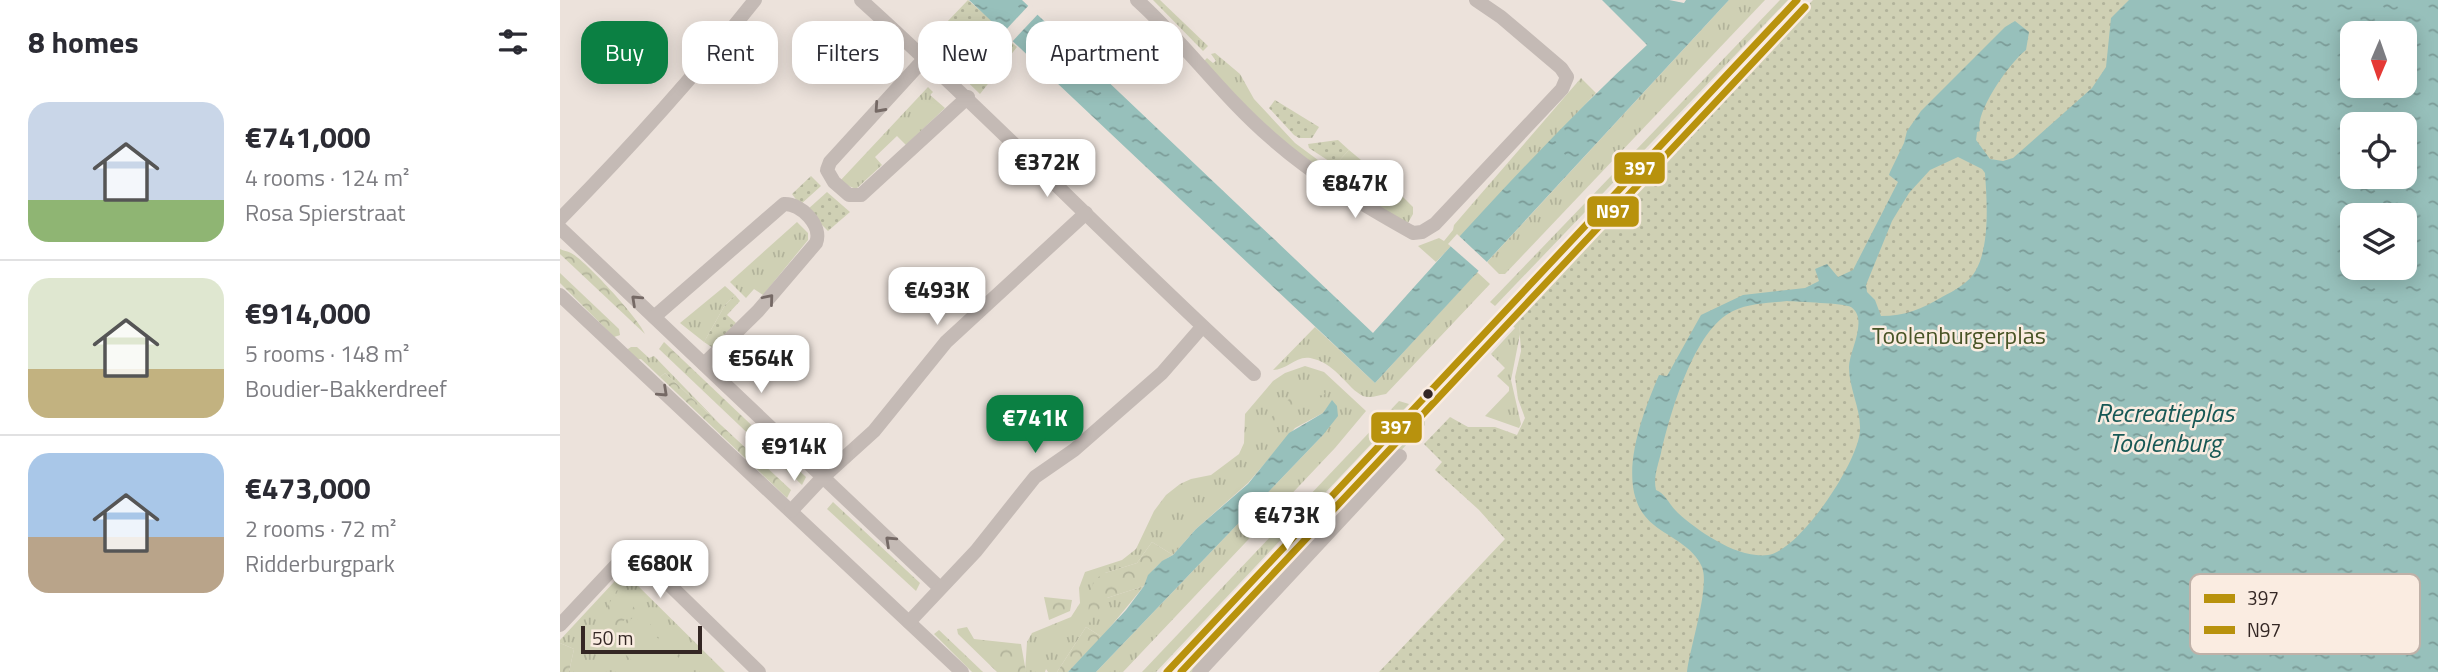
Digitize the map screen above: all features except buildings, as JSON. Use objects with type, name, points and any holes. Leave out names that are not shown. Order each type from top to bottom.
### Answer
[{"type":"street","points":[[560,219],[618,161],[698,72],[755,0]]},
{"type":"street","points":[[861,0],[918,52]]},
{"type":"street","points":[[1137,0],[1182,43],[1222,90],[1271,139],[1335,187],[1413,233],[1422,232],[1435,225],[1562,89],[1567,77],[1501,17],[1476,0]]},
{"type":"street","points":[[918,66],[830,162],[827,170],[834,182],[849,195],[861,195],[968,97]]},
{"type":"street","points":[[954,84],[1202,327],[1254,374]]},
{"type":"street","points":[[654,317],[784,204],[797,206],[817,227],[819,236],[816,243],[758,311],[704,364]]},
{"type":"street","points":[[791,511],[822,478],[874,431],[946,342],[1086,213]]},
{"type":"street","points":[[560,228],[940,588]]},
{"type":"street","points":[[560,295],[962,672]]},
{"type":"street","points":[[909,622],[976,551],[1035,477],[1074,450],[1153,381],[1202,327]]},
{"type":"street","points":[[1199,672],[1400,456]]},
{"type":"street","points":[[560,625],[620,561],[644,560],[759,672]]},
{"type":"green space","points":[[968,0],[992,21],[948,21]]},
{"type":"green space","points":[[1153,0],[1160,0],[1182,21],[1174,21]]},
{"type":"green space","points":[[1729,0],[1765,0],[1505,274],[1499,274],[1487,262]]},
{"type":"green space","points":[[1780,0],[1788,0],[1495,306],[1490,302]]},
{"type":"green space","points":[[1813,0],[1519,324],[1520,334],[1511,380],[1521,424],[1519,428],[1485,416],[1509,391],[1509,387],[1497,376],[1505,368],[1491,354],[1515,328],[1509,322],[1511,319]]},
{"type":"green space","name":"Recreatieplas Toolenburg","points":[[1813,0],[2438,0],[2438,672],[1379,672],[1505,539],[1479,510],[1435,470],[1442,462],[1424,444],[1450,417],[1468,427],[1495,427],[1517,435],[1525,418],[1518,399],[1515,377],[1521,351],[1519,324],[1511,318]]},
{"type":"green space","points":[[1183,22],[1208,46],[1203,51],[1183,31]]},
{"type":"green space","points":[[1215,53],[1240,74],[1254,99],[1295,143],[1322,163],[1357,181],[1399,193],[1413,207],[1408,223],[1338,184],[1284,142],[1204,61],[1207,58],[1213,63],[1216,61],[1211,54]]},
{"type":"green space","points":[[1581,78],[1596,93],[1436,262],[1418,246],[1439,238],[1444,241],[1454,225]]},
{"type":"green space","points":[[970,84],[988,84],[980,94]]},
{"type":"green space","points":[[928,87],[933,92],[930,95],[945,108],[906,145],[897,136],[875,157],[882,165],[856,189],[839,182]]},
{"type":"green space","points":[[1275,100],[1319,127],[1312,138],[1299,138],[1294,135],[1269,108]]},
{"type":"green space","points":[[1338,140],[1349,150],[1335,165],[1309,148],[1308,144]]},
{"type":"green space","points":[[1349,150],[1391,185],[1366,179],[1335,165]]},
{"type":"green space","points":[[811,176],[821,186],[800,205],[792,194]]},
{"type":"green space","points":[[827,192],[850,212],[828,231],[807,210]]},
{"type":"green space","points":[[797,222],[808,233],[808,240],[763,295],[754,289],[746,298],[730,282]]},
{"type":"green space","points":[[560,249],[578,258],[599,278],[633,316],[645,334],[560,254]]},
{"type":"green space","points":[[1477,272],[1490,284],[1386,394],[1363,396],[1329,366],[1314,359],[1303,358],[1273,370],[1315,327],[1375,383]]},
{"type":"green space","points":[[560,273],[619,329],[620,335],[614,337],[560,283]]},
{"type":"green space","points":[[725,286],[735,295],[725,305],[704,342],[680,323]]},
{"type":"green space","points":[[735,295],[740,301],[727,315],[736,323],[713,348],[704,342],[725,305]]},
{"type":"green space","points":[[664,342],[806,477],[802,485],[659,349]]},
{"type":"green space","points":[[637,347],[649,358],[654,356],[718,422],[665,373],[660,377],[641,359],[635,360],[625,351]]},
{"type":"green space","points":[[1305,366],[1324,372],[1366,411],[1335,448],[1123,672],[1096,672],[1323,435],[1332,401],[1323,413],[1295,428],[1248,483],[1196,529],[1173,555],[1152,542],[1137,563],[1105,573],[1107,598],[1144,586],[1102,637],[1086,627],[1057,672],[1048,672],[1046,669],[1045,672],[1025,672],[1027,642],[1032,633],[1071,617],[1080,603],[1079,588],[1085,572],[1122,560],[1136,549],[1154,511],[1166,495],[1191,479],[1211,475],[1239,454],[1244,443],[1245,414],[1273,381],[1285,373]]},
{"type":"green space","points":[[665,373],[791,490],[787,498],[660,377]]},
{"type":"green space","points":[[1322,388],[1325,394],[1299,402],[1269,431],[1263,426],[1290,398]]},
{"type":"green space","points":[[1399,401],[1409,404],[1156,672],[1142,672]]},
{"type":"green space","points":[[1419,417],[1425,421],[1425,425],[1192,672],[1178,672]]},
{"type":"green space","points":[[833,502],[920,583],[916,591],[827,509]]},
{"type":"green space","points":[[1152,542],[1173,555],[1156,568],[1144,586],[1107,598],[1086,627],[1095,579],[1137,563]]},
{"type":"green space","points":[[627,568],[632,580],[725,672],[569,672],[574,649],[560,643],[560,640]]},
{"type":"green space","points":[[617,590],[652,626],[628,616],[613,632],[595,628]]},
{"type":"green space","points":[[1044,597],[1072,600],[1070,611],[1049,620]]},
{"type":"green space","points":[[634,616],[694,672],[644,672],[611,641]]},
{"type":"green space","points":[[967,627],[974,639],[1021,644],[1026,672],[997,672],[958,634],[957,629]]},
{"type":"green space","points":[[1086,627],[1102,637],[1068,672],[1057,672]]},
{"type":"green space","points":[[939,630],[983,672],[972,672],[934,634]]},
{"type":"green space","points":[[560,643],[574,649],[569,672],[560,672]]},
{"type":"water","points":[[969,0],[1022,0],[1044,21],[1026,21],[1026,54],[1012,41],[1012,21],[991,21]]},
{"type":"water","points":[[1602,0],[1669,0],[1684,3],[1686,0],[1729,0],[1375,383],[1058,84],[1111,84],[1373,333],[1541,150],[1647,45]]},
{"type":"water","name":"Recreatieplas Toolenburg","points":[[2129,0],[2438,0],[2438,672],[1687,672],[1702,602],[1702,567],[1693,553],[1654,525],[1641,511],[1634,493],[1632,474],[1639,431],[1659,375],[1667,376],[1701,315],[1743,295],[1805,288],[1819,281],[1815,269],[1827,264],[1838,277],[1853,270],[1898,182],[1889,175],[1907,131],[1921,111],[2005,27],[2015,21],[2029,32],[2026,50],[2003,76],[1982,112],[1976,140],[1990,159],[2003,161],[2013,158],[2092,88],[2106,67],[2111,18]],"holes":[[[1958,157],[1985,173],[1986,223],[1984,248],[1976,270],[1961,286],[1927,305],[1898,315],[1881,316],[1875,300],[1867,292],[1866,285],[1892,221],[1909,193],[1930,170]],[[1787,301],[1851,307],[1858,319],[1857,336],[1849,367],[1860,430],[1850,462],[1825,503],[1781,550],[1768,555],[1756,555],[1720,543],[1678,513],[1663,494],[1656,490],[1656,472],[1665,436],[1677,396],[1695,354],[1719,321],[1739,308]]]},
{"type":"water","points":[[1332,400],[1337,406],[1338,416],[1323,435],[1096,672],[1068,672],[1126,610],[1144,586],[1148,575],[1248,484],[1289,433],[1323,413]]},
{"type":"pier","points":[[1030,4],[1040,12],[1032,21],[1026,21],[1026,27],[1012,42],[1012,23]]},
{"type":"pier","points":[[1457,234],[1488,263],[1480,272],[1448,244]]},
{"type":"transit line","name":"397","points":[[1167,672],[1797,0]]},
{"type":"transit line","name":"N97","points":[[1181,672],[1805,7]]},
{"type":"park label","name":"Toolenburgerplas","points":[[1959,335]]}]
